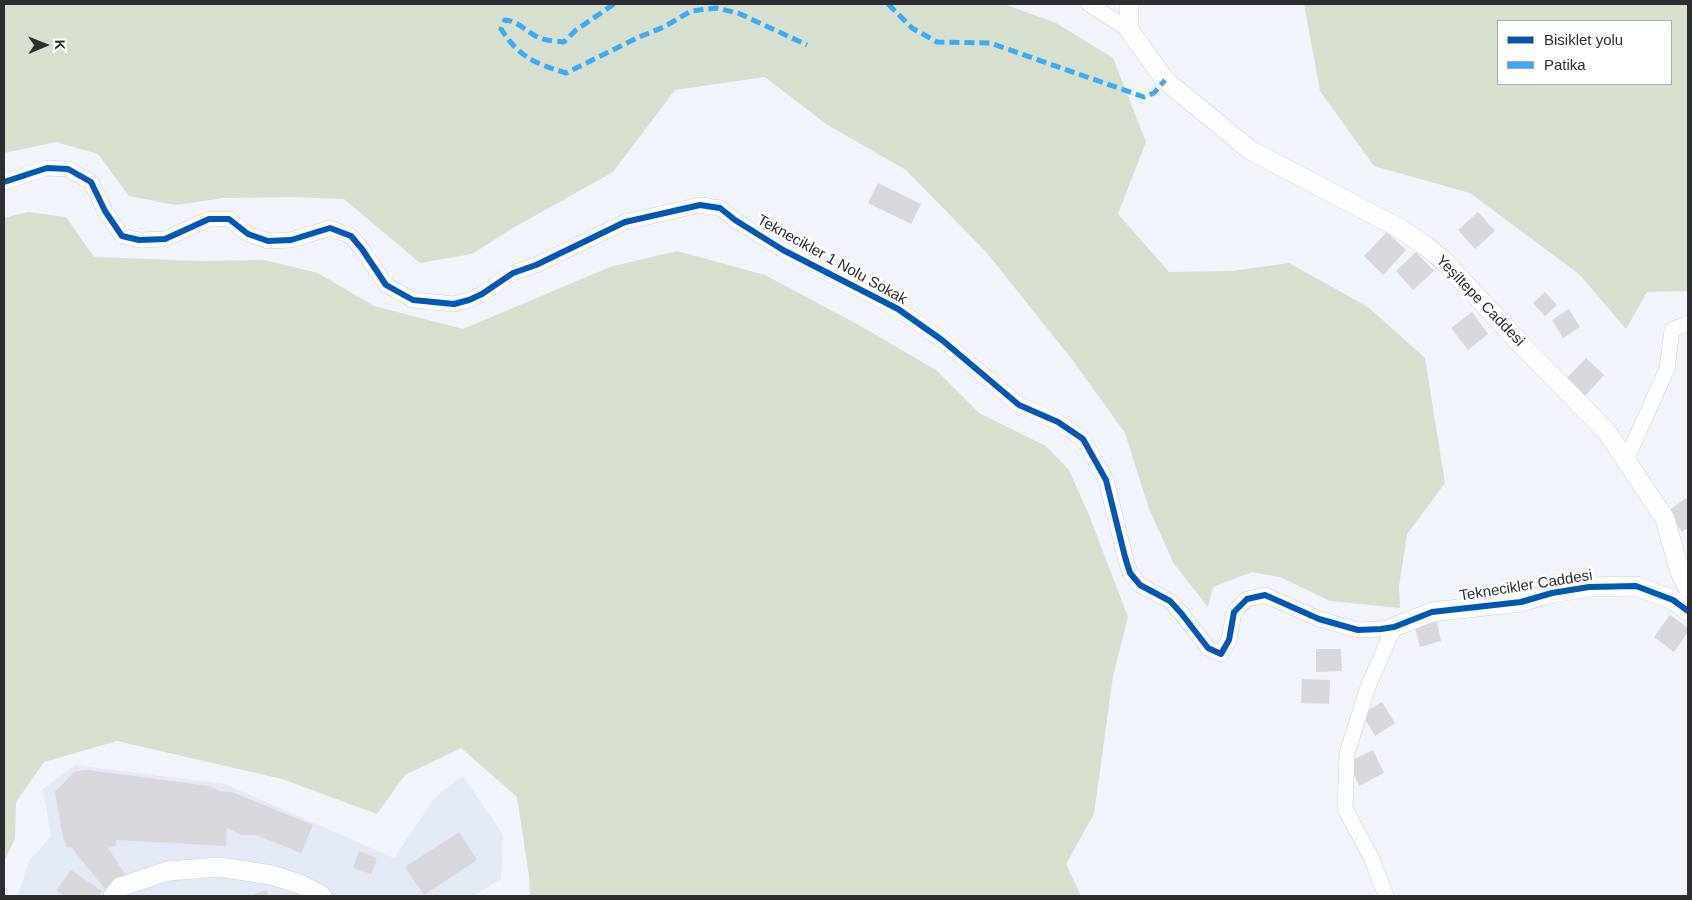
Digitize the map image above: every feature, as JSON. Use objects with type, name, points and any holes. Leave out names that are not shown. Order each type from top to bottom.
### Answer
[{"type":"street","points":[[1088,4],[1129,30]]},
{"type":"street","points":[[1129,4],[1129,30]]},
{"type":"street","name":"Yeşiltepe Caddesi","points":[[1129,30],[1165,80],[1250,150],[1399,228],[1426,246],[1445,262],[1516,339],[1607,432],[1665,519],[1680,572],[1688,588]]},
{"type":"street","name":"Teknecikler 1 Nolu Sokak","points":[[4,182],[47,168],[68,169],[91,182],[105,210],[122,236],[139,240],[165,239],[208,219],[229,219],[248,234],[268,241],[291,240],[330,228],[351,236],[362,248],[386,285],[413,300],[454,304],[482,294],[513,273],[536,265],[625,222],[700,205],[720,208],[735,220],[783,250],[898,309],[942,340],[1019,405],[1058,422],[1083,440],[1106,480],[1130,573],[1140,585],[1170,601],[1208,648],[1220,654],[1228,640],[1234,612],[1247,599],[1265,594],[1319,619],[1358,630],[1394,627]]},
{"type":"street","points":[[1626,460],[1667,369],[1672,330],[1688,323]]},
{"type":"street","name":"Teknecikler Caddesi","points":[[1394,627],[1432,612],[1521,602],[1552,593],[1589,587],[1636,586],[1673,600],[1688,611]]},
{"type":"street","points":[[1386,896],[1371,857],[1345,809],[1347,753],[1368,687],[1394,627]]},
{"type":"street","points":[[113,896],[120,888],[168,871],[219,867],[272,875],[302,885],[322,896]]},
{"type":"shaded area","points":[[75,765],[225,784],[394,858],[436,796],[463,776],[503,835],[501,879],[473,896],[18,896],[30,859],[51,837],[43,789]]},
{"type":"green space","points":[[4,4],[1004,4],[1056,23],[1113,58],[1146,142],[1118,214],[1169,272],[1232,271],[1289,263],[1368,307],[1425,358],[1445,483],[1407,534],[1399,587],[1400,608],[1330,601],[1280,577],[1252,572],[1213,587],[1208,607],[1174,564],[1149,509],[1125,433],[1074,362],[987,253],[906,170],[826,124],[765,77],[675,90],[613,172],[513,228],[472,254],[420,263],[344,199],[295,197],[224,198],[175,205],[129,196],[98,154],[56,142],[4,153]]},
{"type":"green space","points":[[1304,4],[1688,4],[1688,291],[1647,292],[1626,329],[1580,275],[1470,193],[1374,166],[1320,91]]},
{"type":"green space","points":[[28,212],[66,217],[94,257],[201,261],[264,260],[318,273],[374,306],[463,329],[610,267],[677,251],[765,275],[857,324],[936,370],[979,413],[1046,446],[1069,470],[1089,515],[1128,617],[1113,676],[1094,814],[1066,864],[1081,896],[530,896],[529,876],[517,797],[461,748],[405,775],[377,814],[282,779],[117,741],[44,762],[16,802],[15,839],[4,861],[4,218]]},
{"type":"building","points":[[878,183],[921,204],[911,224],[868,203]]},
{"type":"building","points":[[1478,212],[1495,231],[1475,249],[1458,230]]},
{"type":"building","points":[[1387,232],[1406,250],[1383,275],[1364,256]]},
{"type":"building","points":[[1416,252],[1434,271],[1413,290],[1396,271]]},
{"type":"building","points":[[1545,292],[1557,305],[1545,316],[1533,303]]},
{"type":"building","points":[[1569,309],[1580,327],[1563,338],[1552,320]]},
{"type":"building","points":[[1472,312],[1488,334],[1468,350],[1451,328]]},
{"type":"building","points":[[1586,358],[1604,375],[1585,396],[1566,379]]},
{"type":"building","points":[[1686,498],[1688,502],[1688,528],[1682,532],[1668,511]]},
{"type":"building","points":[[1670,615],[1688,628],[1688,632],[1674,652],[1654,637]]},
{"type":"building","points":[[1437,622],[1441,641],[1420,647],[1415,627]]},
{"type":"building","points":[[1316,649],[1341,649],[1342,671],[1316,672]]},
{"type":"building","points":[[1302,679],[1330,680],[1329,704],[1301,703]]},
{"type":"building","points":[[1382,702],[1395,723],[1375,736],[1362,714]]},
{"type":"building","points":[[1373,750],[1384,773],[1359,786],[1348,762]]},
{"type":"building","points":[[88,770],[209,786],[220,791],[232,792],[313,825],[301,853],[256,835],[241,835],[227,828],[226,846],[116,840],[116,846],[108,848],[128,879],[108,893],[72,848],[67,847],[63,837],[55,792],[75,771]]},
{"type":"building","points":[[459,832],[477,860],[424,895],[405,867]]},
{"type":"building","points":[[359,851],[377,858],[371,874],[353,868]]},
{"type":"building","points":[[71,870],[102,891],[99,896],[65,896],[56,890]]},
{"type":"building","points":[[266,890],[269,896],[250,896]]},
{"type":"marked path","points":[[614,4],[576,30],[564,42],[540,38],[510,21],[505,20],[501,29],[521,53],[536,62],[566,73],[639,37],[664,27],[691,11],[716,8],[738,13],[807,45]]},
{"type":"marked path","points":[[888,4],[912,28],[937,42],[990,43],[1144,97],[1154,93],[1165,80]]},
{"type":"cycle path","points":[[4,182],[47,168],[68,169],[91,182],[105,211],[122,236],[139,240],[165,239],[209,219],[229,219],[248,234],[268,241],[291,240],[330,228],[351,236],[386,285],[413,300],[454,304],[482,294],[513,273],[536,265],[625,222],[700,205],[720,208],[735,220],[783,250],[898,309],[942,340],[1019,405],[1058,422],[1083,439],[1106,480],[1130,573],[1140,585],[1170,601],[1208,648],[1221,654],[1229,640],[1234,612],[1247,599],[1265,595],[1319,619],[1358,630],[1394,627],[1432,612],[1521,602],[1552,593],[1589,587],[1636,586],[1673,600],[1688,611]]}]
